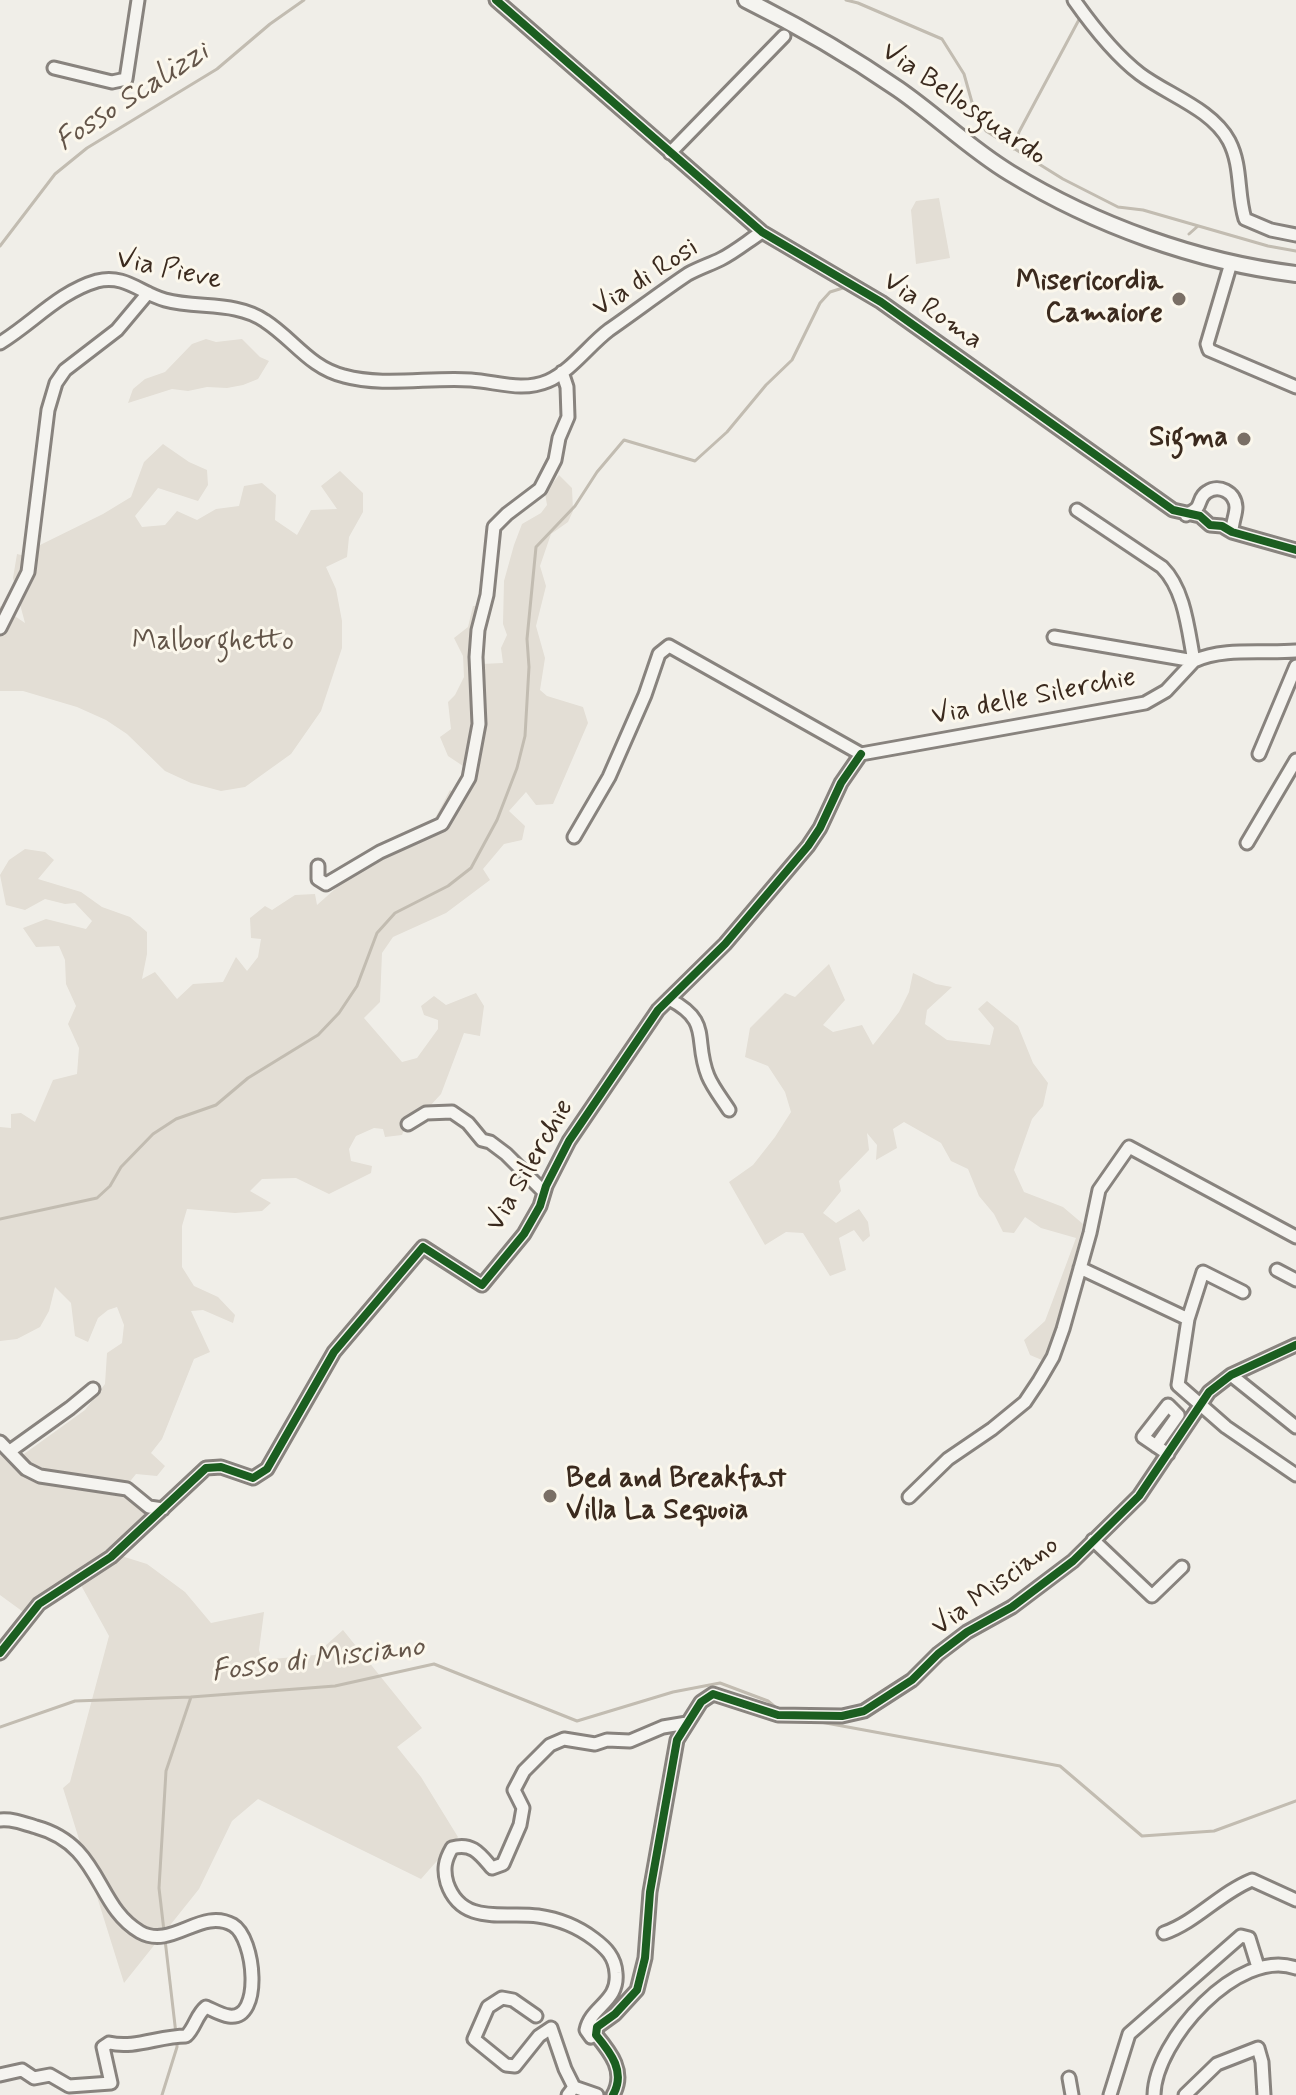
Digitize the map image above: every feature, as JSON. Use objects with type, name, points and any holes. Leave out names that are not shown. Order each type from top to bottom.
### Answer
[{"type":"main road","name":"Via Bellosguardo","points":[[746,0],[796,25],[898,89],[989,159],[1044,193],[1129,231],[1231,263],[1296,274]]},
{"type":"street","points":[[54,68],[112,82],[126,79],[138,0]]},
{"type":"street","name":"Via Roma","points":[[496,0],[762,232],[881,302],[1173,510],[1186,515],[1199,512]]},
{"type":"street","points":[[1080,9],[1131,67],[1216,123],[1229,141],[1240,169],[1239,200],[1245,219],[1271,230],[1296,235]]},
{"type":"street","points":[[670,153],[784,36]]},
{"type":"street","name":"Via di Rosi","points":[[562,372],[597,339],[639,309],[691,273],[725,258],[762,232]]},
{"type":"street","points":[[1231,263],[1207,344],[1209,350],[1296,387]]},
{"type":"street","name":"Via Pieve","points":[[0,343],[50,304],[99,281],[116,279],[130,282],[165,300],[224,306],[254,315],[266,321],[314,363],[342,376],[474,380],[499,386],[526,387],[549,381],[562,372]]},
{"type":"street","points":[[0,628],[28,572],[46,426],[56,383],[65,370],[117,330],[148,293]]},
{"type":"street","points":[[318,866],[318,879],[326,884],[380,852],[442,824],[469,778],[479,724],[478,630],[487,595],[494,527],[540,489],[555,460],[559,438],[568,417],[567,387],[562,372]]},
{"type":"street","points":[[1229,526],[1236,507],[1231,495],[1226,491],[1207,491],[1202,495],[1199,512],[1210,525],[1229,526],[1296,550]]},
{"type":"street","points":[[1077,510],[1170,575],[1181,603],[1194,661]]},
{"type":"street","points":[[1054,637],[1194,661],[1239,653],[1296,651]]},
{"type":"street","points":[[574,837],[609,777],[659,654],[669,646],[861,754]]},
{"type":"street","name":"Via delle Silerchie","points":[[861,754],[1145,703],[1166,691],[1194,661]]},
{"type":"street","points":[[1259,754],[1296,666]]},
{"type":"street","name":"Via Silerchie","points":[[0,1653],[39,1604],[111,1557],[206,1468],[221,1467],[253,1478],[267,1469],[334,1352],[423,1247],[482,1285],[524,1234],[569,1141],[658,1010],[725,944],[808,846],[841,783],[861,754]]},
{"type":"street","points":[[1247,843],[1296,760]]},
{"type":"street","points":[[669,999],[692,1014],[701,1034],[709,1077],[729,1110]]},
{"type":"street","points":[[408,1124],[426,1113],[452,1112],[468,1123],[482,1140],[506,1154],[544,1192]]},
{"type":"street","points":[[909,1497],[948,1459],[1025,1402],[1053,1357],[1099,1190],[1129,1147],[1296,1237]]},
{"type":"street","points":[[1080,1268],[1188,1319]]},
{"type":"street","points":[[1277,1270],[1296,1280]]},
{"type":"street","points":[[1243,1292],[1203,1272],[1188,1319],[1178,1385],[1198,1406],[1296,1475]]},
{"type":"street","name":"Via Misciano","points":[[596,2035],[597,2027],[615,2014],[637,1990],[645,1958],[650,1892],[677,1740],[701,1702],[713,1694],[778,1715],[842,1716],[864,1711],[912,1680],[938,1654],[967,1632],[1012,1607],[1073,1561],[1139,1496],[1209,1392],[1231,1375],[1296,1345]]},
{"type":"street","points":[[1231,1375],[1296,1427]]},
{"type":"street","points":[[10,1451],[93,1389]]},
{"type":"street","points":[[0,1442],[26,1469],[40,1476],[127,1489],[149,1507],[163,1509]]},
{"type":"street","points":[[1156,1446],[1168,1454]]},
{"type":"street","points":[[1093,1540],[1152,1596],[1182,1567]]},
{"type":"street","points":[[613,2095],[618,2086],[618,2067],[611,2052],[596,2035],[591,2037],[586,2030],[588,2021],[610,2001],[617,1978],[614,1959],[602,1944],[581,1929],[555,1920],[534,1915],[499,1917],[469,1910],[450,1889],[444,1867],[452,1848],[463,1845],[476,1849],[492,1868],[503,1864],[520,1825],[523,1808],[514,1790],[524,1771],[550,1745],[564,1739],[595,1744],[607,1740],[630,1741],[663,1727],[687,1723]]},
{"type":"street","points":[[0,1820],[10,1819],[51,1831],[70,1844],[88,1862],[124,1917],[140,1932],[165,1936],[208,1920],[233,1925],[244,1936],[252,1966],[250,2003],[242,2013],[230,2017],[206,2007],[186,2036],[132,2045],[109,2043],[103,2047],[111,2083],[69,2086],[50,2075],[34,2078],[22,2070],[0,2075]]},
{"type":"street","points":[[1164,1933],[1177,1929],[1226,1894],[1252,1880],[1296,1900]]},
{"type":"street","points":[[1110,2095],[1129,2034],[1163,2001],[1241,1936],[1249,1938],[1258,1967]]},
{"type":"street","points":[[1154,2095],[1157,2074],[1192,2016],[1235,1979],[1258,1967],[1296,1968]]},
{"type":"street","points":[[536,2016],[513,2000],[502,1998],[488,2007],[474,2039],[506,2065],[515,2066],[539,2036],[551,2028],[571,2091],[597,2095]]},
{"type":"street","points":[[1185,2095],[1217,2064],[1258,2048],[1264,2095]]},
{"type":"street","points":[[1069,2078],[1072,2095]]},
{"type":"shaded area","points":[[939,198],[950,258],[916,264],[911,210],[916,201]]},
{"type":"shaded area","points":[[206,339],[216,342],[242,339],[260,357],[269,361],[258,379],[243,385],[188,391],[172,389],[128,403],[133,389],[145,379],[165,372],[192,344]]},
{"type":"shaded area","name":"Malborghetto","points":[[163,444],[207,470],[208,485],[198,501],[158,488],[135,516],[142,527],[165,525],[177,511],[197,520],[216,509],[239,506],[244,486],[262,483],[276,495],[275,520],[297,535],[311,510],[337,509],[321,486],[340,471],[363,493],[363,512],[349,537],[347,557],[326,567],[336,589],[342,621],[342,648],[321,711],[291,754],[245,787],[221,791],[191,783],[165,771],[127,734],[106,720],[77,707],[23,691],[0,691],[0,606],[25,623],[13,578],[17,554],[38,559],[38,546],[131,497],[144,462]]},
{"type":"shaded area","points":[[559,475],[572,488],[573,511],[568,522],[551,534],[540,566],[546,586],[536,626],[545,658],[540,690],[547,696],[583,707],[588,723],[553,804],[536,805],[526,792],[509,811],[525,826],[522,840],[504,844],[483,869],[490,880],[446,913],[393,937],[382,953],[380,1002],[364,1018],[402,1062],[417,1058],[438,1029],[438,1020],[424,1015],[421,1006],[434,996],[446,1005],[476,993],[484,1006],[480,1036],[464,1033],[441,1094],[430,1106],[408,1119],[402,1135],[385,1137],[383,1129],[374,1128],[356,1136],[349,1149],[351,1161],[372,1166],[371,1173],[329,1194],[296,1178],[262,1179],[250,1191],[271,1203],[262,1211],[235,1213],[187,1209],[182,1226],[182,1267],[194,1286],[218,1297],[235,1315],[233,1323],[203,1310],[191,1311],[210,1352],[194,1359],[162,1439],[151,1453],[165,1466],[157,1476],[136,1474],[123,1490],[151,1513],[115,1554],[147,1564],[185,1592],[211,1623],[264,1612],[259,1650],[262,1660],[315,1655],[343,1630],[422,1728],[397,1747],[421,1777],[458,1837],[421,1879],[258,1799],[232,1821],[199,1889],[124,1983],[63,1788],[70,1782],[109,1636],[77,1578],[26,1614],[0,1595],[0,1453],[24,1454],[85,1410],[105,1384],[107,1353],[122,1343],[124,1325],[117,1307],[98,1318],[88,1342],[75,1336],[71,1303],[55,1287],[49,1311],[40,1327],[17,1339],[0,1341],[0,1127],[11,1128],[11,1114],[21,1113],[35,1122],[53,1080],[77,1074],[79,1048],[68,1024],[76,1006],[66,984],[65,960],[59,946],[36,947],[23,928],[46,919],[86,929],[92,921],[75,903],[45,899],[25,910],[6,905],[0,875],[9,860],[25,849],[45,852],[54,860],[38,879],[81,892],[102,907],[130,917],[147,932],[142,979],[155,972],[177,999],[193,984],[223,982],[236,957],[247,971],[258,957],[261,939],[251,938],[250,918],[265,906],[272,910],[295,895],[315,894],[317,905],[344,881],[410,834],[433,822],[450,790],[463,797],[472,772],[448,756],[440,737],[451,729],[448,702],[464,677],[463,656],[454,638],[468,627],[473,606],[485,606],[481,664],[503,663],[501,648],[507,635],[503,624],[504,581],[514,545],[522,524],[541,513],[547,505],[545,493]]},
{"type":"shaded area","points":[[829,964],[845,1000],[823,1025],[833,1032],[862,1025],[873,1045],[899,1012],[909,992],[913,973],[936,984],[952,987],[927,1010],[925,1024],[947,1040],[990,1045],[994,1028],[978,1009],[987,1001],[1018,1026],[1033,1063],[1048,1083],[1043,1106],[1032,1119],[1014,1170],[1024,1192],[1063,1207],[1083,1224],[1064,1302],[1068,1340],[1056,1366],[1030,1355],[1024,1340],[1045,1321],[1076,1238],[1041,1228],[1025,1217],[1014,1233],[1003,1232],[994,1214],[979,1196],[968,1169],[951,1161],[941,1143],[904,1122],[893,1129],[897,1148],[876,1160],[877,1145],[867,1133],[869,1150],[839,1181],[841,1191],[823,1213],[836,1223],[859,1209],[868,1222],[870,1236],[863,1242],[854,1230],[839,1238],[846,1270],[830,1276],[803,1233],[786,1232],[765,1245],[729,1182],[753,1165],[791,1112],[785,1092],[768,1066],[745,1057],[750,1028],[785,993],[795,997]]},
{"type":"waterway","name":"Fosso Scalizzi","points":[[0,246],[55,174],[87,148],[217,69],[304,0]]},
{"type":"waterway","points":[[846,0],[942,39],[964,74],[975,113],[986,131],[1063,179],[1118,207],[1143,210],[1268,246],[1296,251]]},
{"type":"waterway","points":[[1014,149],[1019,132],[1082,14]]},
{"type":"waterway","points":[[1189,234],[1198,226]]},
{"type":"waterway","points":[[0,1219],[97,1198],[153,1134],[176,1119],[216,1105],[248,1078],[318,1035],[339,1013],[357,986],[377,933],[395,913],[448,886],[471,868],[497,820],[517,768],[525,736],[529,667],[527,639],[536,547],[575,506],[597,472],[624,440],[695,461],[727,432],[766,385],[792,360],[820,303],[830,292],[846,287]]},
{"type":"waterway","name":"Fosso di Misciano","points":[[176,2034],[159,1888],[166,1771],[191,1697],[335,1686],[434,1664],[577,1721],[673,1692],[720,1683],[768,1701],[780,1711]]},
{"type":"waterway","points":[[0,1727],[75,1701],[191,1697]]},
{"type":"waterway","name":"Fosso di Misciano","points":[[815,1721],[1060,1766],[1142,1836],[1214,1831],[1296,1801]]},
{"type":"waterway","name":"Fosso di Misciano","points":[[162,2095],[177,2041]]},
{"type":"cycle path","points":[[496,0],[762,232],[881,302],[1173,510],[1200,516],[1210,525],[1296,550]]},
{"type":"cycle path","points":[[0,1653],[39,1604],[111,1557],[206,1468],[221,1467],[253,1478],[267,1469],[334,1352],[423,1247],[482,1285],[524,1234],[569,1141],[658,1010],[725,944],[808,846],[841,783],[861,754]]},
{"type":"cycle path","points":[[613,2095],[617,2087],[617,2071],[596,2035],[597,2027],[615,2014],[637,1990],[645,1958],[650,1892],[677,1740],[701,1702],[713,1694],[778,1715],[842,1716],[864,1711],[912,1680],[938,1654],[967,1632],[1012,1607],[1073,1561],[1139,1496],[1209,1392],[1231,1375],[1296,1345]]},
{"type":"place","name":"Misericordia Camaiore","points":[[1179,299]]},
{"type":"place","name":"Sigma","points":[[1244,439]]},
{"type":"place","name":"Bed and Breakfast Villa La Sequoia","points":[[550,1496]]}]
